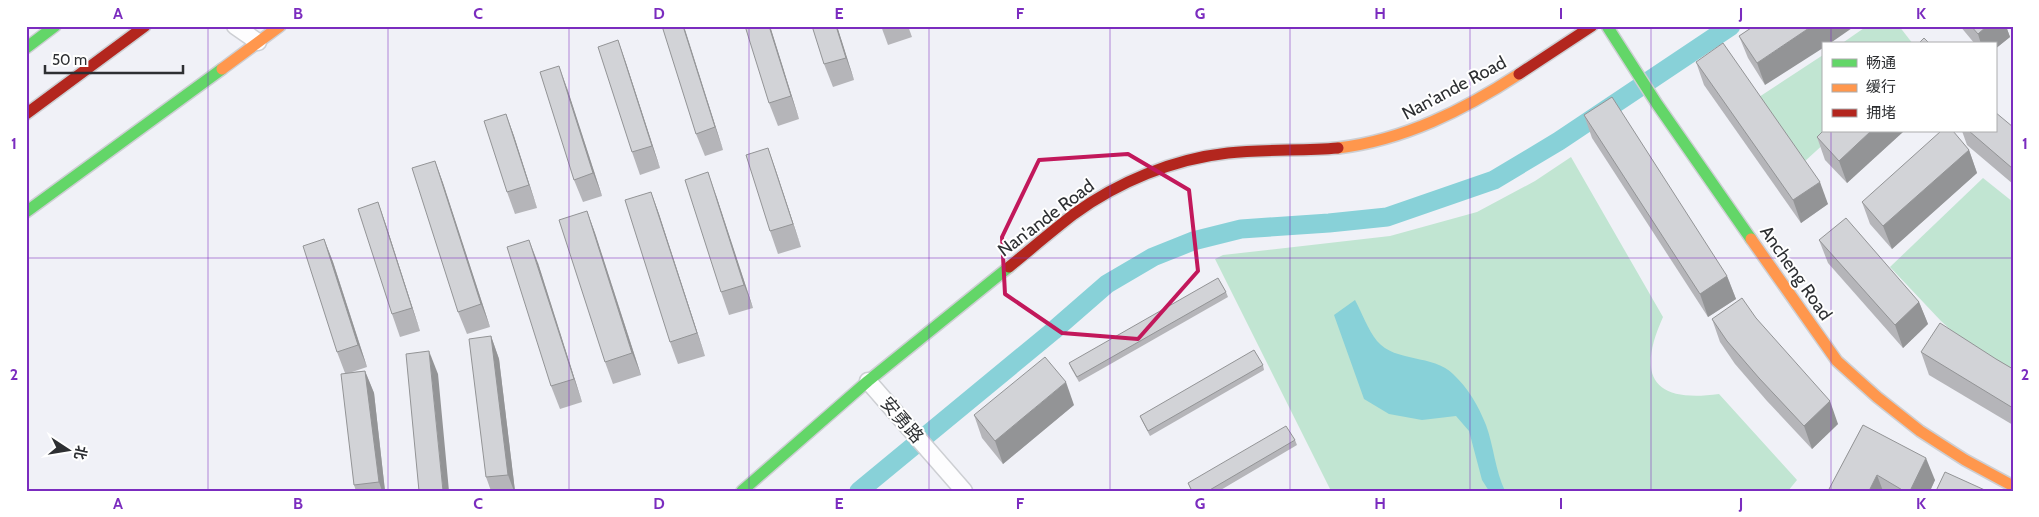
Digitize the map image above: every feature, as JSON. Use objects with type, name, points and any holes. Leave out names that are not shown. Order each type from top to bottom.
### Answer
[{"type":"main road","points":[[26,48],[55,26]]},
{"type":"main road","points":[[26,114],[145,26]]},
{"type":"main road","points":[[26,212],[280,26]]},
{"type":"main road","name":"Nan'ande Road","points":[[742,491],[868,381],[1075,214],[1111,191],[1152,173],[1226,153],[1371,144],[1411,132],[1492,92],[1592,26]]},
{"type":"main road","name":"Ancheng Road","points":[[1606,26],[1625,58],[1837,361],[1866,388],[1932,439],[1968,462],[2013,486]]},
{"type":"street","points":[[235,26],[258,42]]},
{"type":"street","name":"安勇路","points":[[868,381],[964,491]]},
{"type":"highlighted area","points":[[1128,154],[1189,190],[1198,271],[1138,339],[1062,333],[1005,294],[1002,237],[1039,160]]},
{"type":"green space","points":[[1867,26],[1899,26],[1911,42],[1844,42]]},
{"type":"green space","points":[[1822,56],[1822,132],[1837,132],[1804,162],[1759,97]]},
{"type":"green space","points":[[1571,157],[1663,317],[1651,356],[1651,370],[1656,381],[1665,389],[1679,394],[1697,396],[1719,394],[1797,480],[1788,491],[1331,491],[1215,259],[1223,255],[1390,236],[1477,212],[1535,181]]},
{"type":"green space","points":[[1983,178],[2013,202],[2013,374],[1965,343],[1941,321],[1890,267]]},
{"type":"water","points":[[1355,300],[1374,337],[1385,348],[1394,353],[1435,363],[1445,368],[1468,391],[1486,425],[1505,491],[1489,491],[1482,480],[1469,431],[1456,416],[1422,420],[1389,414],[1364,399],[1334,315]]},
{"type":"building","points":[[662,26],[683,26],[715,127],[696,134]]},
{"type":"building","points":[[745,26],[769,26],[791,96],[769,103]]},
{"type":"building","points":[[812,26],[836,26],[846,58],[824,64]]},
{"type":"building","points":[[1754,26],[1812,26],[1757,63],[1739,36]]},
{"type":"building","points":[[1971,26],[1987,26],[1978,34]]},
{"type":"building","points":[[1924,38],[1928,42],[1920,42]]},
{"type":"building","points":[[618,40],[652,146],[632,152],[598,47]]},
{"type":"building","points":[[1723,43],[1820,182],[1793,200],[1696,62]]},
{"type":"building","points":[[559,66],[593,173],[574,180],[540,72]]},
{"type":"building","points":[[1612,97],[1727,276],[1700,294],[1584,115]]},
{"type":"building","points":[[1996,113],[2013,127],[2012,168],[1970,132],[1996,132]]},
{"type":"building","points":[[506,114],[529,185],[507,192],[484,121]]},
{"type":"building","points":[[1822,132],[1870,132],[1839,161],[1817,137]]},
{"type":"building","points":[[1940,132],[1954,132],[1969,150],[1883,226],[1862,202]]},
{"type":"building","points":[[768,148],[793,224],[770,231],[746,155]]},
{"type":"building","points":[[435,161],[481,304],[458,312],[412,168]]},
{"type":"building","points":[[708,172],[744,285],[721,292],[685,180]]},
{"type":"building","points":[[651,192],[697,333],[670,342],[625,200]]},
{"type":"building","points":[[378,202],[412,308],[392,314],[358,209]]},
{"type":"building","points":[[587,211],[632,353],[605,362],[559,220]]},
{"type":"building","points":[[1846,218],[1919,302],[1895,325],[1819,240]]},
{"type":"building","points":[[324,239],[358,345],[337,352],[303,246]]},
{"type":"building","points":[[529,240],[574,379],[551,386],[507,247]]},
{"type":"building","points":[[1218,278],[1226,292],[1077,377],[1069,363]]},
{"type":"building","points":[[1742,298],[1756,318],[1830,401],[1804,426],[1727,341],[1712,319]]},
{"type":"building","points":[[1940,323],[2013,369],[2013,408],[1921,352]]},
{"type":"building","points":[[491,336],[508,475],[486,477],[469,339]]},
{"type":"building","points":[[1254,350],[1263,365],[1148,431],[1140,416]]},
{"type":"building","points":[[429,351],[443,491],[419,491],[406,354]]},
{"type":"building","points":[[1045,357],[1066,382],[995,441],[974,415]]},
{"type":"building","points":[[365,371],[379,482],[354,485],[341,374]]},
{"type":"building","points":[[1863,425],[1926,458],[1910,491],[1904,491],[1877,475],[1869,491],[1828,491]]},
{"type":"building","points":[[1286,426],[1295,440],[1208,491],[1192,491],[1188,483]]},
{"type":"building","points":[[1945,472],[1987,491],[1936,491]]},
{"type":"waterway","points":[[859,491],[1107,284],[1153,257],[1193,241],[1241,229],[1387,217],[1494,180],[1559,141],[1731,26]]},
{"type":"traffic: fast","points":[[26,48],[55,26]]},
{"type":"traffic: fast","points":[[1607,26],[1657,104],[1751,239]]},
{"type":"traffic: fast","points":[[26,212],[222,69]]},
{"type":"traffic: fast","points":[[742,491],[868,381],[1009,267]]},
{"type":"traffic: slow","points":[[222,69],[280,26]]},
{"type":"traffic: slow","points":[[1338,148],[1386,138],[1433,122],[1477,100],[1519,74]]},
{"type":"traffic: slow","points":[[1751,239],[1837,361],[1877,397],[1920,431],[1965,460],[2013,486]]},
{"type":"traffic: jam","points":[[26,114],[145,26]]},
{"type":"traffic: jam","points":[[1519,74],[1592,26]]},
{"type":"traffic: jam","points":[[1009,267],[1091,202],[1128,182],[1167,166],[1228,153],[1338,148]]}]
